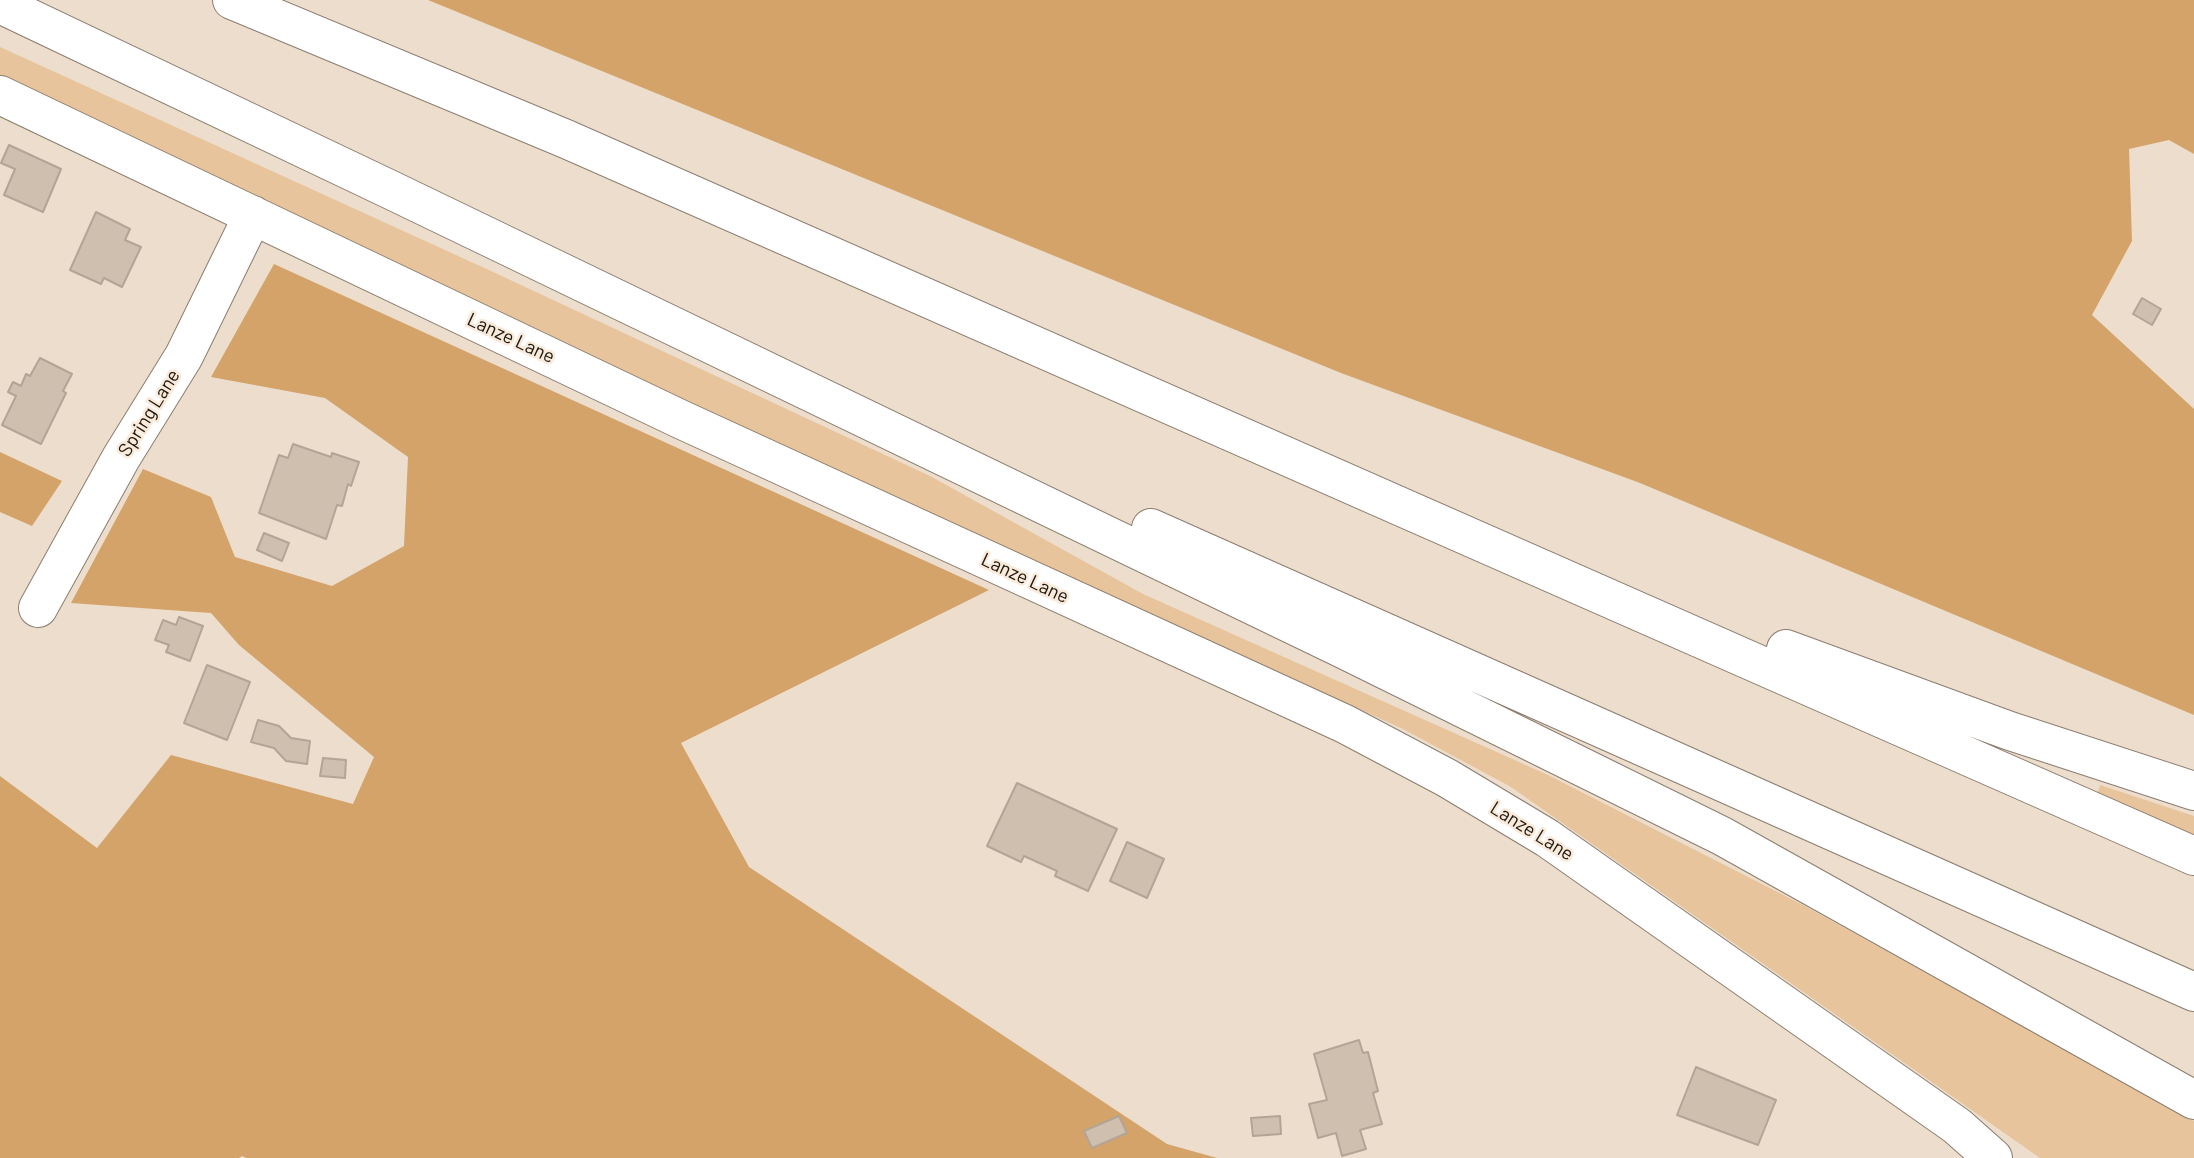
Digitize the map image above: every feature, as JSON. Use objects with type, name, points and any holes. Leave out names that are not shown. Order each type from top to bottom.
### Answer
[{"type":"main road","points":[[232,0],[566,139],[1005,316],[1663,601],[1833,668],[2010,731],[2194,791]]},
{"type":"main road","points":[[0,4],[1330,643],[1723,836],[2194,1100]]},
{"type":"main road","name":"Lanze Lane","points":[[0,95],[693,425],[1345,724],[1447,778],[1567,852],[1956,1126],[1993,1158]]},
{"type":"main road","points":[[566,139],[2194,856]]},
{"type":"main road","points":[[391,190],[2194,992]]},
{"type":"main road","name":"Spring Lane","points":[[38,608],[121,458],[184,356],[253,215]]},
{"type":"shaded area","points":[[428,0],[2194,0],[2194,154],[2169,140],[2129,149],[2132,241],[2092,315],[2194,409],[2194,715],[1640,483],[1341,373]]},
{"type":"shaded area","points":[[0,47],[491,271],[930,476],[1143,594],[1548,775],[1803,905],[2194,1121],[2194,1158],[2040,1158],[1511,787],[1403,729],[776,443],[136,140],[0,79]]},
{"type":"shaded area","points":[[274,264],[989,590],[681,743],[749,867],[1167,1144],[1217,1158],[0,1158],[0,776],[97,848],[171,755],[353,804],[374,757],[239,645],[211,613],[71,603],[143,469],[211,497],[235,557],[332,586],[404,546],[408,457],[325,398],[211,377]]},
{"type":"shaded area","points":[[0,452],[62,481],[32,526],[0,512]]},
{"type":"shaded area","points":[[2100,785],[2194,816],[2194,842],[2096,799]]},
{"type":"building","points":[[9,145],[61,169],[43,212],[4,195],[15,169],[1,163]]},
{"type":"building","points":[[96,212],[130,229],[125,240],[141,247],[122,287],[104,278],[101,284],[70,270]]},
{"type":"building","points":[[2142,298],[2161,309],[2152,325],[2133,314]]},
{"type":"building","points":[[40,358],[72,374],[63,391],[66,393],[41,444],[2,425],[16,396],[8,392],[13,382],[21,386],[26,374],[30,376]]},
{"type":"building","points":[[293,444],[331,457],[332,453],[359,462],[351,486],[348,484],[342,506],[337,505],[326,539],[259,513],[279,455],[288,458]]},
{"type":"building","points":[[264,533],[289,543],[282,561],[257,550]]},
{"type":"building","points":[[179,617],[203,626],[190,661],[166,652],[169,645],[155,640],[163,620],[176,625]]},
{"type":"building","points":[[207,665],[250,682],[227,740],[184,723]]},
{"type":"building","points":[[258,720],[279,726],[291,738],[310,741],[307,764],[286,761],[274,748],[251,742]]},
{"type":"building","points":[[323,758],[346,760],[345,778],[320,776]]},
{"type":"building","points":[[1017,783],[1117,829],[1088,891],[1055,876],[1057,871],[1024,856],[1021,862],[987,846]]},
{"type":"building","points":[[1127,842],[1164,859],[1147,898],[1110,881]]},
{"type":"building","points":[[1359,1040],[1363,1053],[1368,1052],[1378,1091],[1373,1093],[1382,1124],[1360,1130],[1366,1149],[1342,1156],[1336,1133],[1318,1138],[1309,1104],[1327,1100],[1314,1054]]},
{"type":"building","points":[[1696,1067],[1776,1100],[1758,1145],[1677,1115]]},
{"type":"building","points":[[1119,1116],[1127,1133],[1092,1148],[1084,1131]]},
{"type":"building","points":[[1280,1116],[1281,1134],[1253,1136],[1251,1118]]}]
